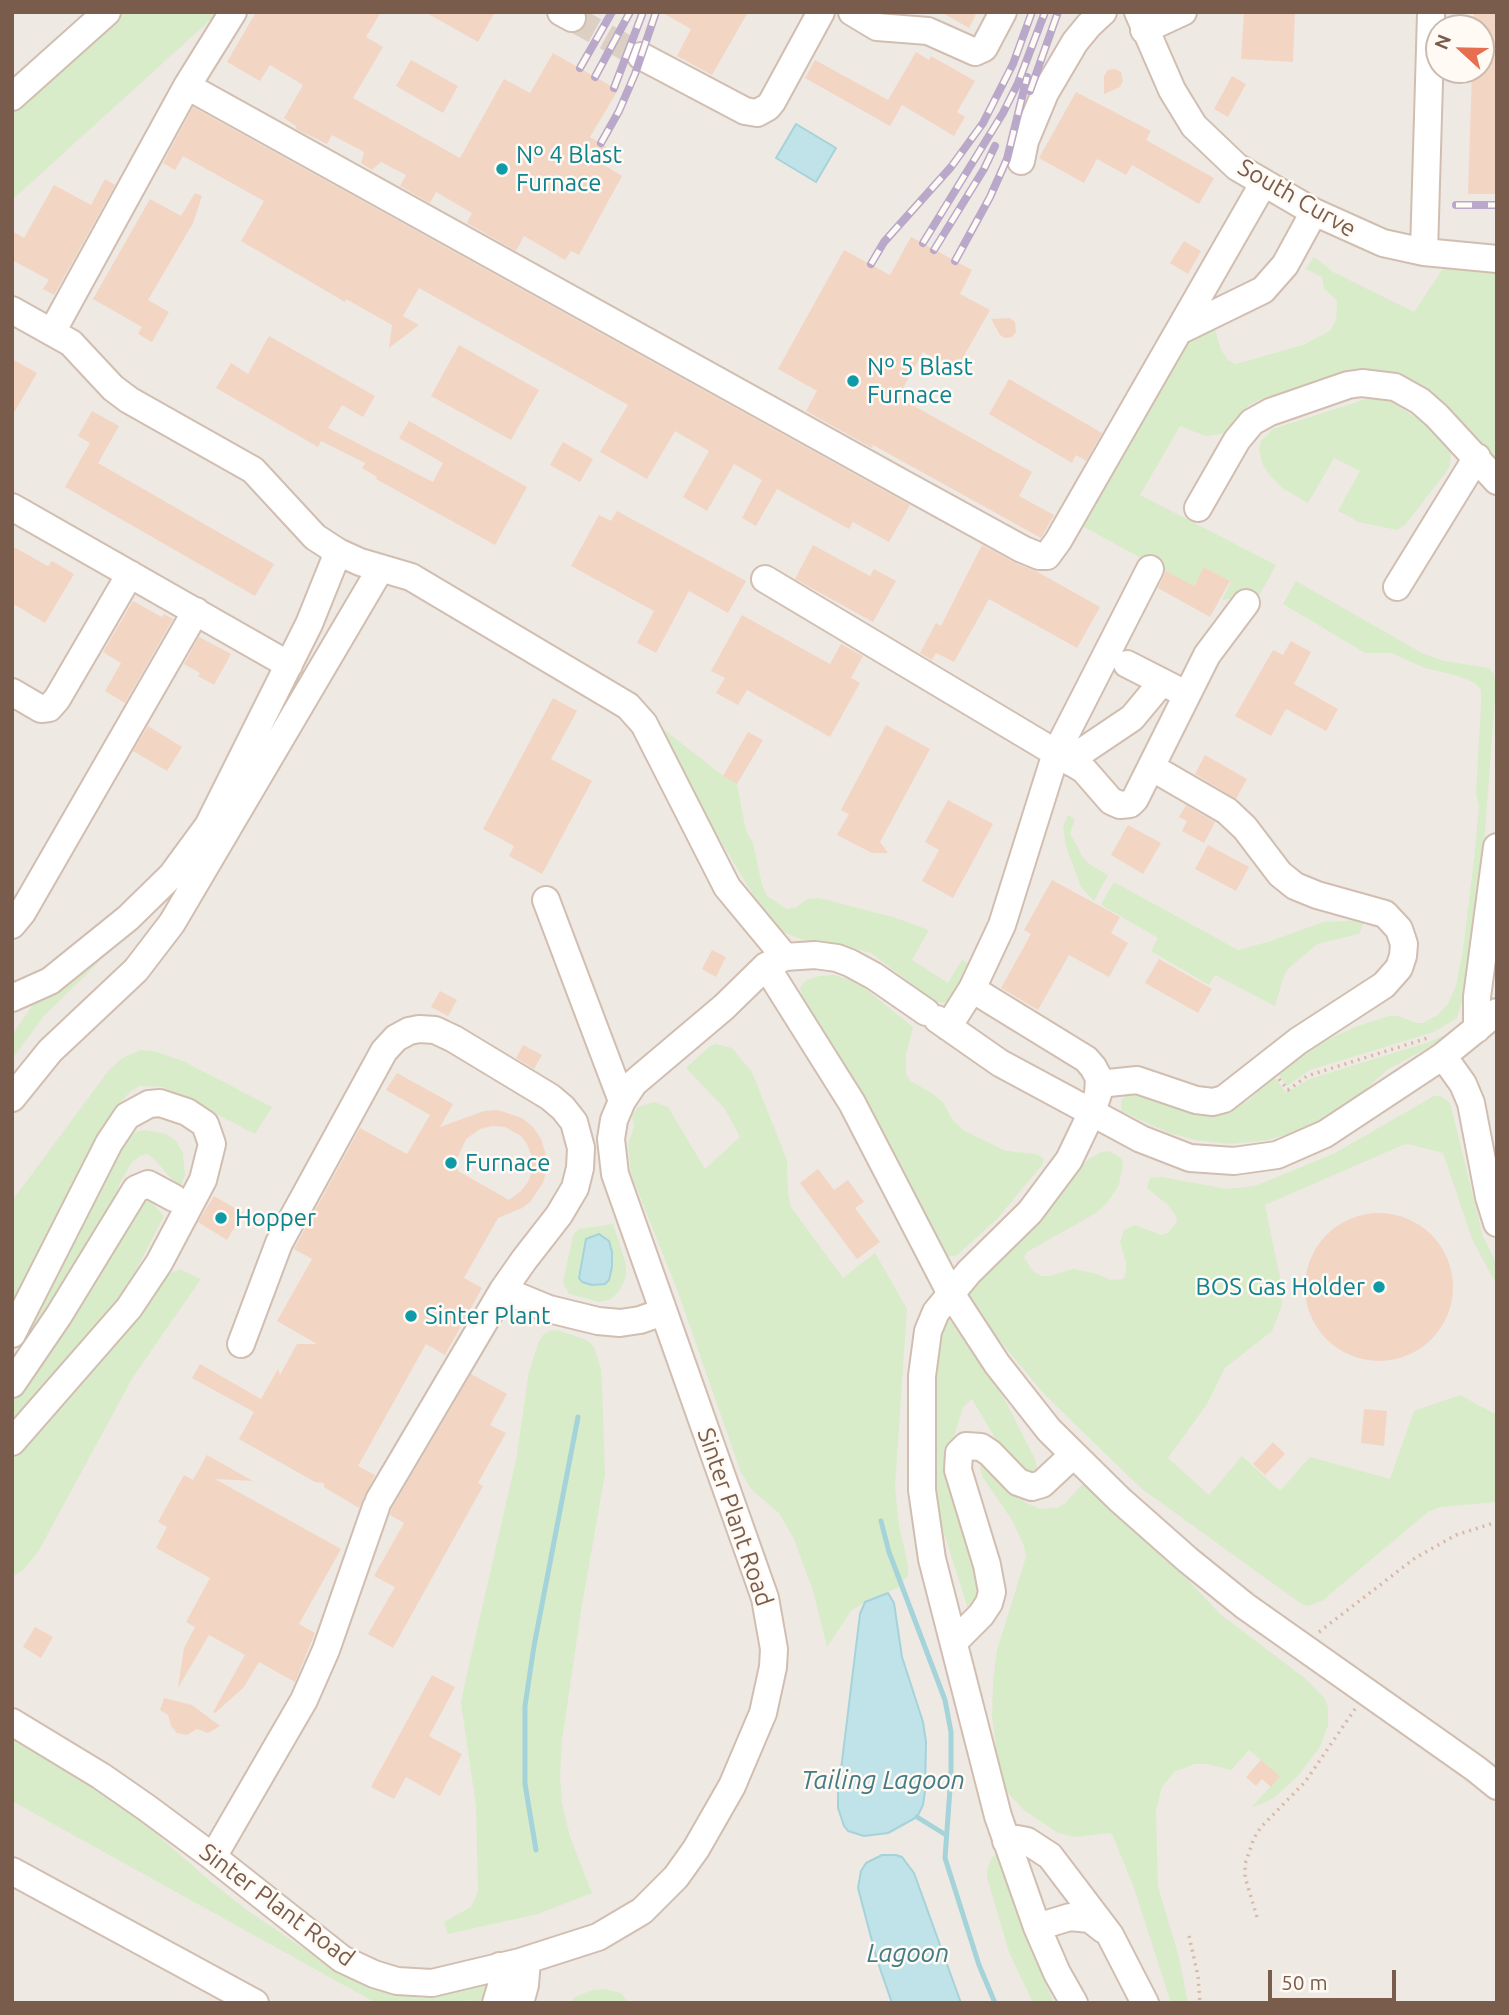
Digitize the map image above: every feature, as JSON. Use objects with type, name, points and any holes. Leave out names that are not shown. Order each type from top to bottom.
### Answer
[{"type":"lane","points":[[12,97],[107,12]]},
{"type":"lane","points":[[52,332],[187,86],[233,12]]},
{"type":"lane","points":[[641,56],[745,111],[757,113],[772,102],[821,12]]},
{"type":"lane","points":[[852,12],[877,27],[928,31],[975,52],[984,48],[1003,12]]},
{"type":"lane","points":[[1021,161],[1028,132],[1045,93],[1075,42],[1103,12]]},
{"type":"lane","points":[[1141,21],[1183,12]]},
{"type":"lane","name":"South Curve","points":[[1141,21],[1172,90],[1194,126],[1237,167],[1314,212],[1383,243],[1424,252],[1497,259]]},
{"type":"lane","points":[[1424,252],[1429,84]]},
{"type":"lane","points":[[187,86],[1039,556],[1046,556],[1058,541],[1263,184]]},
{"type":"lane","points":[[1181,330],[1264,290],[1285,265],[1314,212]]},
{"type":"lane","points":[[14,314],[52,332],[78,349],[113,388],[129,400],[253,470],[315,537],[338,552],[360,562],[411,577],[434,589],[628,706],[643,724],[727,887],[776,961],[950,1292],[997,1364],[1049,1430],[1188,1560],[1303,1648],[1497,1786]]},
{"type":"lane","points":[[1198,508],[1237,440],[1252,422],[1270,412],[1348,385],[1381,384],[1406,392],[1437,416],[1497,481]]},
{"type":"lane","points":[[1397,587],[1477,457]]},
{"type":"lane","points":[[12,507],[289,665]]},
{"type":"lane","points":[[12,998],[50,981],[128,918],[172,876],[208,826],[309,624],[338,552]]},
{"type":"lane","points":[[12,1098],[50,1051],[136,970],[172,923],[381,568]]},
{"type":"lane","points":[[937,1019],[972,989],[992,951],[1064,758],[1150,569]]},
{"type":"lane","points":[[12,692],[41,709],[49,708],[57,699],[130,574]]},
{"type":"lane","points":[[765,579],[1064,758],[1093,778],[1111,802],[1120,805],[1130,804],[1135,799],[1208,655],[1246,603]]},
{"type":"lane","points":[[12,925],[22,913],[196,611]]},
{"type":"lane","points":[[1127,664],[1186,695]]},
{"type":"lane","points":[[1064,758],[1080,753],[1132,718],[1162,682]]},
{"type":"lane","points":[[1099,1084],[1137,1080],[1196,1100],[1213,1102],[1236,1091],[1298,1041],[1391,979],[1399,968],[1404,950],[1399,929],[1394,921],[1378,911],[1317,895],[1295,886],[1280,874],[1245,828],[1227,811],[1151,767]]},
{"type":"lane","points":[[776,961],[815,955],[849,963],[874,976],[1000,1063],[1141,1139],[1190,1158],[1210,1161],[1254,1159],[1300,1147],[1325,1133],[1438,1046],[1491,1019],[1478,997],[1497,847]]},
{"type":"lane","points":[[546,900],[622,1101]]},
{"type":"lane","name":"Sinter Plant Road","points":[[12,1722],[101,1776],[213,1857],[342,1958],[374,1974],[397,1981],[432,1983],[527,1960],[598,1937],[642,1911],[676,1877],[703,1838],[732,1786],[757,1731],[768,1692],[774,1649],[765,1598],[615,1174],[611,1139],[614,1120],[634,1083],[776,961]]},
{"type":"lane","points":[[972,989],[1086,1059],[1096,1070],[1099,1084],[1092,1112],[1069,1160],[1047,1192],[950,1292],[936,1312],[928,1331],[924,1353],[921,1462],[922,1490],[932,1559],[987,1776],[1006,1841],[1037,1927],[1057,1973],[1074,2003]]},
{"type":"lane","points":[[213,1857],[304,1700],[326,1650],[377,1504],[503,1290],[559,1215],[575,1188],[581,1159],[577,1129],[563,1108],[550,1097],[436,1030],[408,1031],[396,1038],[384,1051],[290,1223],[265,1277],[241,1344]]},
{"type":"lane","points":[[1438,1046],[1468,1095],[1488,1144],[1489,1197],[1497,1223]]},
{"type":"lane","points":[[12,1334],[109,1143],[127,1116],[149,1104],[160,1103],[187,1112],[205,1124],[212,1144],[205,1172],[159,1263],[112,1328],[12,1442]]},
{"type":"lane","points":[[12,1384],[59,1315],[136,1189],[148,1184],[174,1198]]},
{"type":"lane","points":[[503,1290],[549,1309],[598,1321],[640,1320],[663,1312]]},
{"type":"lane","points":[[954,1642],[981,1615],[992,1592],[988,1565],[958,1470],[959,1453],[966,1446],[981,1447],[990,1452],[1018,1482],[1032,1487],[1042,1484],[1073,1455]]},
{"type":"lane","points":[[1006,1841],[1027,1841],[1050,1856],[1110,1935],[1145,2003]]},
{"type":"lane","points":[[12,1871],[255,2003]]},
{"type":"lane","points":[[1037,1927],[1070,1917],[1086,1918],[1110,1935]]},
{"type":"lane","points":[[520,2003],[527,1960]]},
{"type":"lane","points":[[496,2003],[502,1983],[500,1966]]},
{"type":"path","points":[[1268,1065],[1287,1090],[1307,1076],[1438,1046]]},
{"type":"path","points":[[1303,1648],[1328,1624],[1415,1558],[1456,1535],[1497,1521]]},
{"type":"path","points":[[1256,1917],[1245,1877],[1245,1864],[1254,1838],[1261,1826],[1305,1782],[1366,1692]]},
{"type":"path","points":[[1189,1936],[1198,1976],[1200,2003]]},
{"type":"shaded area","points":[[12,12],[1497,12],[1497,2003],[12,2003]]},
{"type":"green space","points":[[122,12],[219,12],[12,200],[12,115]]},
{"type":"green space","points":[[1314,257],[1333,272],[1414,312],[1444,267],[1497,270],[1497,461],[1406,379],[1392,373],[1355,369],[1261,399],[1249,405],[1222,434],[1205,436],[1180,426],[1140,495],[1276,565],[1260,594],[1222,600],[1231,582],[1205,567],[1193,586],[1080,525],[1182,348],[1190,341],[1215,330],[1221,350],[1228,360],[1236,364],[1303,345],[1330,331],[1336,320],[1337,302],[1324,289],[1322,277],[1306,269]]},
{"type":"green space","points":[[1378,398],[1392,402],[1429,426],[1445,441],[1451,452],[1447,471],[1405,525],[1397,530],[1359,522],[1338,511],[1360,471],[1334,458],[1308,503],[1282,488],[1269,474],[1259,450],[1261,441],[1273,429],[1366,399]]},
{"type":"green space","points":[[1296,581],[1422,653],[1444,661],[1489,668],[1494,674],[1496,685],[1483,858],[1466,986],[1457,1018],[1434,1032],[1310,1070],[1287,1086],[1277,1072],[1320,1043],[1355,1027],[1389,1016],[1423,1023],[1438,1015],[1448,1004],[1456,986],[1463,950],[1474,859],[1479,807],[1476,793],[1481,705],[1481,690],[1475,683],[1425,668],[1391,653],[1365,653],[1283,604]]},
{"type":"green space","points":[[657,724],[737,784],[746,831],[753,843],[767,896],[787,909],[797,907],[807,899],[819,898],[893,917],[929,930],[912,960],[948,983],[962,960],[969,964],[953,997],[944,1003],[935,1002],[871,953],[838,944],[802,940],[781,931],[769,921],[658,738]]},
{"type":"green space","points":[[1068,815],[1075,819],[1070,833],[1082,856],[1089,864],[1108,875],[1094,901],[1081,887],[1066,846],[1063,827]]},
{"type":"green space","points":[[1114,882],[1238,950],[1323,922],[1365,920],[1359,934],[1317,944],[1287,970],[1275,1006],[1215,975],[1209,985],[1151,951],[1158,938],[1101,905]]},
{"type":"green space","points":[[112,942],[97,964],[44,1016],[12,1059],[12,1035],[39,996]]},
{"type":"green space","points":[[834,975],[863,987],[913,1027],[906,1055],[906,1073],[910,1081],[943,1102],[952,1119],[963,1130],[1006,1151],[1036,1154],[1044,1158],[1042,1165],[997,1219],[957,1255],[946,1257],[802,996],[800,987],[807,980]]},
{"type":"green space","points":[[1451,1032],[1387,1070],[1356,1098],[1324,1120],[1268,1140],[1230,1144],[1195,1140],[1169,1133],[1121,1111],[1121,1100],[1131,1092],[1229,1110],[1249,1100],[1273,1075],[1286,1093],[1309,1079],[1429,1042]]},
{"type":"green space","points":[[716,1044],[732,1048],[752,1072],[787,1160],[791,1207],[843,1278],[875,1253],[907,1309],[895,1486],[908,1575],[899,1587],[851,1611],[827,1647],[813,1591],[794,1539],[779,1513],[753,1491],[741,1473],[678,1292],[631,1174],[628,1145],[634,1126],[632,1116],[638,1107],[654,1102],[668,1107],[705,1169],[740,1137],[725,1109],[686,1068],[710,1046]]},
{"type":"green space","points":[[140,1050],[154,1051],[183,1061],[272,1107],[255,1134],[163,1087],[140,1086],[131,1091],[115,1108],[103,1128],[12,1306],[12,1201],[109,1070],[121,1059]]},
{"type":"green space","points":[[1434,1096],[1440,1096],[1450,1103],[1483,1236],[1497,1265],[1497,1286],[1472,1239],[1443,1153],[1403,1145],[1265,1205],[1282,1287],[1282,1304],[1278,1316],[1272,1331],[1225,1368],[1207,1404],[1168,1458],[1209,1495],[1242,1456],[1280,1491],[1310,1457],[1390,1479],[1414,1411],[1460,1395],[1497,1415],[1497,1502],[1440,1507],[1428,1512],[1322,1601],[1303,1605],[1142,1489],[1044,1394],[971,1306],[968,1292],[1067,1180],[1089,1159],[1101,1152],[1109,1151],[1121,1158],[1123,1164],[1119,1185],[1107,1203],[1096,1213],[1027,1252],[1024,1258],[1033,1271],[1042,1276],[1073,1269],[1111,1280],[1123,1279],[1126,1263],[1120,1242],[1124,1230],[1135,1225],[1161,1235],[1168,1233],[1177,1222],[1168,1205],[1147,1188],[1150,1178],[1162,1177],[1227,1189],[1255,1186],[1333,1154]]},
{"type":"green space","points":[[145,1130],[166,1134],[175,1140],[183,1153],[185,1175],[180,1188],[147,1154],[132,1162],[120,1183],[106,1221],[12,1361],[91,1200],[121,1147],[136,1132]]},
{"type":"green space","points":[[145,1195],[164,1216],[123,1295],[12,1423],[12,1400],[132,1207]]},
{"type":"green space","points":[[613,1224],[626,1264],[626,1276],[620,1290],[611,1299],[599,1302],[569,1294],[563,1282],[573,1235],[579,1229]]},
{"type":"green space","points":[[180,1269],[201,1279],[133,1377],[38,1552],[23,1570],[12,1577],[12,1456],[169,1274]]},
{"type":"green space","points":[[949,1319],[1004,1398],[1036,1461],[1037,1471],[1030,1476],[1007,1458],[972,1399],[963,1407],[949,1453],[979,1587],[978,1598],[969,1612],[937,1511],[930,1453],[937,1344],[941,1326]]},
{"type":"green space","points":[[557,1330],[587,1340],[594,1347],[601,1368],[602,1383],[605,1474],[581,1611],[562,1741],[560,1776],[562,1803],[570,1837],[592,1893],[538,1914],[448,1934],[444,1922],[471,1907],[478,1892],[476,1806],[461,1703],[516,1460],[529,1371],[543,1335]]},
{"type":"green space","points":[[984,1462],[1025,1502],[1040,1509],[1057,1508],[1064,1504],[1085,1482],[1170,1561],[1220,1614],[1307,1680],[1325,1699],[1328,1725],[1320,1747],[1297,1777],[1274,1798],[1251,1808],[1280,1776],[1249,1750],[1231,1770],[1195,1764],[1174,1772],[1162,1787],[1156,1811],[1158,1887],[1179,1957],[1188,2003],[1171,2003],[1134,1888],[1113,1836],[1110,1833],[1074,1837],[1058,1833],[1024,1810],[1005,1790],[1000,1777],[992,1717],[993,1681],[997,1650],[1026,1557],[1012,1520],[982,1476],[980,1467]]},
{"type":"green space","points":[[12,1736],[122,1804],[247,1910],[354,1978],[387,1992],[424,1998],[489,1984],[484,2003],[465,2000],[464,2003],[376,2003],[12,1801]]},
{"type":"green space","points":[[997,1854],[1054,2003],[1033,2003],[1009,1952],[987,1877],[992,1857]]},
{"type":"green space","points":[[604,1989],[621,1993],[629,2003],[569,2003],[577,1996]]},
{"type":"water","points":[[796,124],[836,148],[816,182],[776,158]]},
{"type":"water","points":[[599,1234],[609,1241],[612,1267],[609,1280],[605,1284],[592,1285],[579,1278],[586,1239]]},
{"type":"water","name":"Tailing Lagoon","points":[[888,1593],[894,1603],[902,1657],[923,1722],[926,1742],[925,1791],[923,1805],[917,1817],[888,1833],[864,1836],[848,1831],[844,1826],[838,1808],[838,1794],[860,1614],[865,1602]]},
{"type":"water","name":"Lagoon","points":[[882,1855],[902,1857],[914,1873],[961,2003],[892,2003],[877,1960],[858,1888],[861,1871],[866,1863]]},
{"type":"building","name":"Nº 4 Blast Furnace","points":[[256,12],[381,12],[366,37],[383,47],[353,98],[460,158],[504,79],[530,93],[553,53],[618,90],[590,137],[607,147],[599,162],[622,176],[579,255],[571,251],[565,260],[524,236],[516,251],[467,223],[472,213],[436,192],[430,203],[400,186],[406,175],[381,162],[372,170],[361,163],[364,152],[332,135],[327,144],[296,129],[296,126],[284,118],[303,85],[270,65],[260,81],[227,62]]},
{"type":"building","points":[[425,12],[495,12],[478,42]]},
{"type":"building","points":[[661,12],[748,12],[712,75],[677,56],[691,29]]},
{"type":"building","points":[[941,12],[977,12],[969,28]]},
{"type":"building","points":[[1244,12],[1295,12],[1293,62],[1241,59]]},
{"type":"building","points":[[1497,12],[1497,194],[1468,194],[1472,84],[1495,84],[1495,14],[1474,14]]},
{"type":"building","points":[[916,52],[929,60],[931,56],[975,81],[957,112],[965,117],[954,136],[902,105],[890,126],[805,78],[815,60],[888,100]]},
{"type":"building","points":[[411,60],[458,86],[443,113],[396,86]]},
{"type":"building","points":[[1108,70],[1121,72],[1123,81],[1120,87],[1104,94],[1104,76]]},
{"type":"building","points":[[1232,76],[1246,84],[1228,117],[1214,109]]},
{"type":"building","points":[[1076,92],[1151,131],[1146,140],[1214,178],[1199,204],[1132,165],[1126,175],[1097,159],[1084,183],[1039,158]]},
{"type":"building","points":[[193,107],[910,505],[889,542],[853,522],[849,529],[777,489],[756,526],[742,518],[762,480],[734,464],[707,511],[683,497],[709,451],[675,431],[647,479],[600,452],[628,405],[419,288],[403,316],[419,325],[389,348],[392,325],[346,299],[345,302],[241,241],[264,201],[183,156],[175,170],[163,163]]},
{"type":"building","points":[[105,179],[115,185],[54,295],[43,289],[49,280],[12,260],[12,231],[24,238],[54,185],[91,205]]},
{"type":"building","points":[[195,193],[202,196],[193,223],[148,300],[169,312],[152,342],[138,334],[142,327],[93,299],[150,199],[181,216]]},
{"type":"building","name":"Nº 5 Blast Furnace","points":[[911,237],[972,270],[960,294],[990,310],[956,370],[923,352],[898,397],[1032,472],[1019,496],[1054,515],[1041,538],[806,411],[817,391],[778,369],[844,250],[890,275]]},
{"type":"building","points":[[1184,241],[1201,251],[1188,274],[1170,263]]},
{"type":"building","points":[[1010,318],[1015,322],[1016,332],[1012,337],[1005,338],[1000,335],[991,319]]},
{"type":"building","points":[[269,336],[375,396],[363,417],[342,405],[328,428],[433,482],[443,463],[399,438],[409,421],[527,487],[495,545],[376,479],[377,477],[362,468],[365,463],[321,441],[318,447],[216,388],[231,363],[248,374]]},
{"type":"building","points":[[459,345],[539,390],[511,440],[431,396]]},
{"type":"building","points":[[12,359],[37,373],[12,416]]},
{"type":"building","points":[[1009,379],[1102,433],[1086,461],[1076,455],[1072,463],[989,414]]},
{"type":"building","points":[[92,411],[119,426],[98,463],[274,564],[255,596],[65,487],[90,443],[78,436]]},
{"type":"building","points":[[563,442],[593,459],[580,482],[550,465]]},
{"type":"building","points":[[617,511],[746,581],[728,613],[689,591],[656,653],[637,643],[654,611],[571,566],[599,515],[611,521]]},
{"type":"building","points":[[813,545],[870,576],[874,569],[896,581],[873,622],[795,579]]},
{"type":"building","points":[[982,545],[1036,571],[1100,607],[1077,648],[989,599],[954,662],[936,653],[932,660],[920,653],[936,623],[941,626]]},
{"type":"building","points":[[12,546],[48,566],[52,561],[74,574],[45,623],[12,603]]},
{"type":"building","points":[[1204,567],[1230,581],[1210,617],[1158,588],[1166,571],[1194,586]]},
{"type":"building","points":[[133,601],[162,617],[164,614],[173,619],[125,703],[105,691],[121,663],[103,652]]},
{"type":"building","points":[[742,615],[830,664],[841,644],[863,656],[851,678],[860,683],[830,737],[747,690],[738,705],[716,693],[725,678],[711,671]]},
{"type":"building","points":[[199,637],[231,654],[214,685],[184,664]]},
{"type":"building","points":[[1291,641],[1311,652],[1294,684],[1338,709],[1326,731],[1286,709],[1271,736],[1235,716],[1273,650],[1283,655]]},
{"type":"building","points":[[553,698],[577,711],[551,759],[592,781],[542,874],[509,856],[514,846],[483,829]]},
{"type":"building","points":[[886,725],[930,749],[880,842],[888,853],[872,853],[837,835],[849,814],[841,810]]},
{"type":"building","points":[[148,726],[182,747],[167,771],[133,751]]},
{"type":"building","points":[[748,732],[763,740],[737,784],[723,776]]},
{"type":"building","points":[[1205,755],[1247,779],[1236,799],[1195,774]]},
{"type":"building","points":[[948,800],[993,824],[953,898],[922,881],[939,850],[925,842]]},
{"type":"building","points":[[1186,805],[1215,822],[1204,843],[1182,831],[1187,821],[1179,817]]},
{"type":"building","points":[[1128,825],[1161,843],[1143,874],[1111,855]]},
{"type":"building","points":[[1208,845],[1249,867],[1236,891],[1195,869]]},
{"type":"building","points":[[1052,880],[1120,917],[1111,933],[1128,943],[1109,977],[1069,955],[1038,1010],[1001,988],[1031,934],[1024,930]]},
{"type":"building","points":[[712,950],[726,957],[716,977],[702,969]]},
{"type":"building","points":[[1159,959],[1212,989],[1198,1013],[1145,983]]},
{"type":"building","points":[[440,991],[457,1000],[448,1016],[431,1007]]},
{"type":"building","points":[[523,1045],[542,1055],[534,1069],[516,1058]]},
{"type":"building","points":[[397,1073],[453,1104],[440,1127],[484,1111],[498,1110],[522,1118],[533,1127],[541,1139],[546,1155],[546,1172],[543,1183],[530,1202],[498,1218],[464,1278],[482,1288],[445,1355],[426,1344],[358,1466],[375,1475],[359,1508],[324,1487],[324,1483],[315,1482],[239,1439],[254,1412],[192,1378],[200,1364],[261,1399],[278,1369],[280,1375],[297,1344],[317,1344],[277,1321],[312,1259],[294,1249],[360,1128],[407,1154],[430,1115],[386,1090]],"holes":[[[505,1127],[521,1136],[532,1157],[532,1171],[528,1182],[509,1200],[458,1171],[457,1159],[466,1139],[480,1129]]]},
{"type":"building","points":[[818,1169],[834,1190],[848,1180],[864,1202],[855,1208],[880,1242],[857,1259],[800,1183]]},
{"type":"building","name":"Hopper","points":[[214,1196],[243,1213],[227,1240],[198,1222]]},
{"type":"building","name":"BOS Gas Holder","points":[[1379,1213],[1407,1218],[1432,1234],[1448,1259],[1453,1287],[1448,1315],[1432,1340],[1407,1356],[1379,1361],[1351,1356],[1326,1340],[1310,1315],[1305,1287],[1310,1259],[1326,1234],[1351,1218]]},
{"type":"building","points":[[471,1374],[507,1394],[490,1425],[506,1433],[478,1483],[483,1486],[393,1648],[368,1634],[395,1587],[374,1576],[404,1523],[390,1515],[391,1510]]},
{"type":"building","points":[[1364,1409],[1387,1411],[1384,1446],[1361,1443]]},
{"type":"building","points":[[1273,1442],[1285,1454],[1265,1475],[1253,1464]]},
{"type":"building","points":[[207,1455],[253,1481],[215,1479],[341,1549],[299,1624],[315,1633],[295,1682],[259,1662],[244,1687],[215,1713],[213,1712],[245,1655],[209,1635],[178,1688],[184,1648],[195,1627],[186,1622],[210,1578],[156,1548],[167,1527],[158,1522],[184,1475],[193,1480]]},
{"type":"building","points":[[35,1627],[53,1637],[41,1658],[23,1647]]},
{"type":"building","points":[[432,1675],[455,1687],[429,1736],[462,1754],[440,1796],[406,1777],[394,1799],[371,1787]]},
{"type":"building","points":[[164,1698],[192,1705],[220,1726],[208,1733],[197,1729],[187,1735],[177,1733],[171,1726],[168,1715],[160,1710]]},
{"type":"building","points":[[1261,1760],[1280,1776],[1271,1787],[1262,1779],[1256,1786],[1246,1777]]},
{"type":"waterway","points":[[536,1850],[525,1784],[525,1706],[578,1417]]},
{"type":"waterway","points":[[881,1521],[889,1552],[945,1700],[951,1732],[945,1858],[979,1965],[995,2003]]},
{"type":"waterway","points":[[917,1817],[946,1835]]},
{"type":"tunnel","points":[[572,18],[641,56]]},
{"type":"railway","points":[[580,68],[612,12]]},
{"type":"railway","points":[[595,77],[630,12]]},
{"type":"railway","points":[[614,88],[643,12]]},
{"type":"railway","points":[[601,143],[635,74],[656,12]]},
{"type":"railway","points":[[871,264],[884,242],[951,167],[983,123],[1013,64],[1032,12]]},
{"type":"railway","points":[[923,243],[1003,113],[1018,83],[1045,12]]},
{"type":"railway","points":[[1030,91],[1058,12]]},
{"type":"railway","points":[[955,261],[990,197],[1007,159],[1027,77]]},
{"type":"railway","points":[[934,250],[984,169],[995,146]]},
{"type":"railway","points":[[1456,205],[1497,205]]},
{"type":"place","name":"Nº 4 Blast Furnace","points":[[502,169]]},
{"type":"place","name":"Nº 5 Blast Furnace","points":[[853,381]]},
{"type":"place","name":"Furnace","points":[[451,1163]]},
{"type":"place","name":"Hopper","points":[[221,1218]]},
{"type":"place","name":"BOS Gas Holder","points":[[1379,1287]]},
{"type":"place","name":"Sinter Plant","points":[[411,1316]]}]
